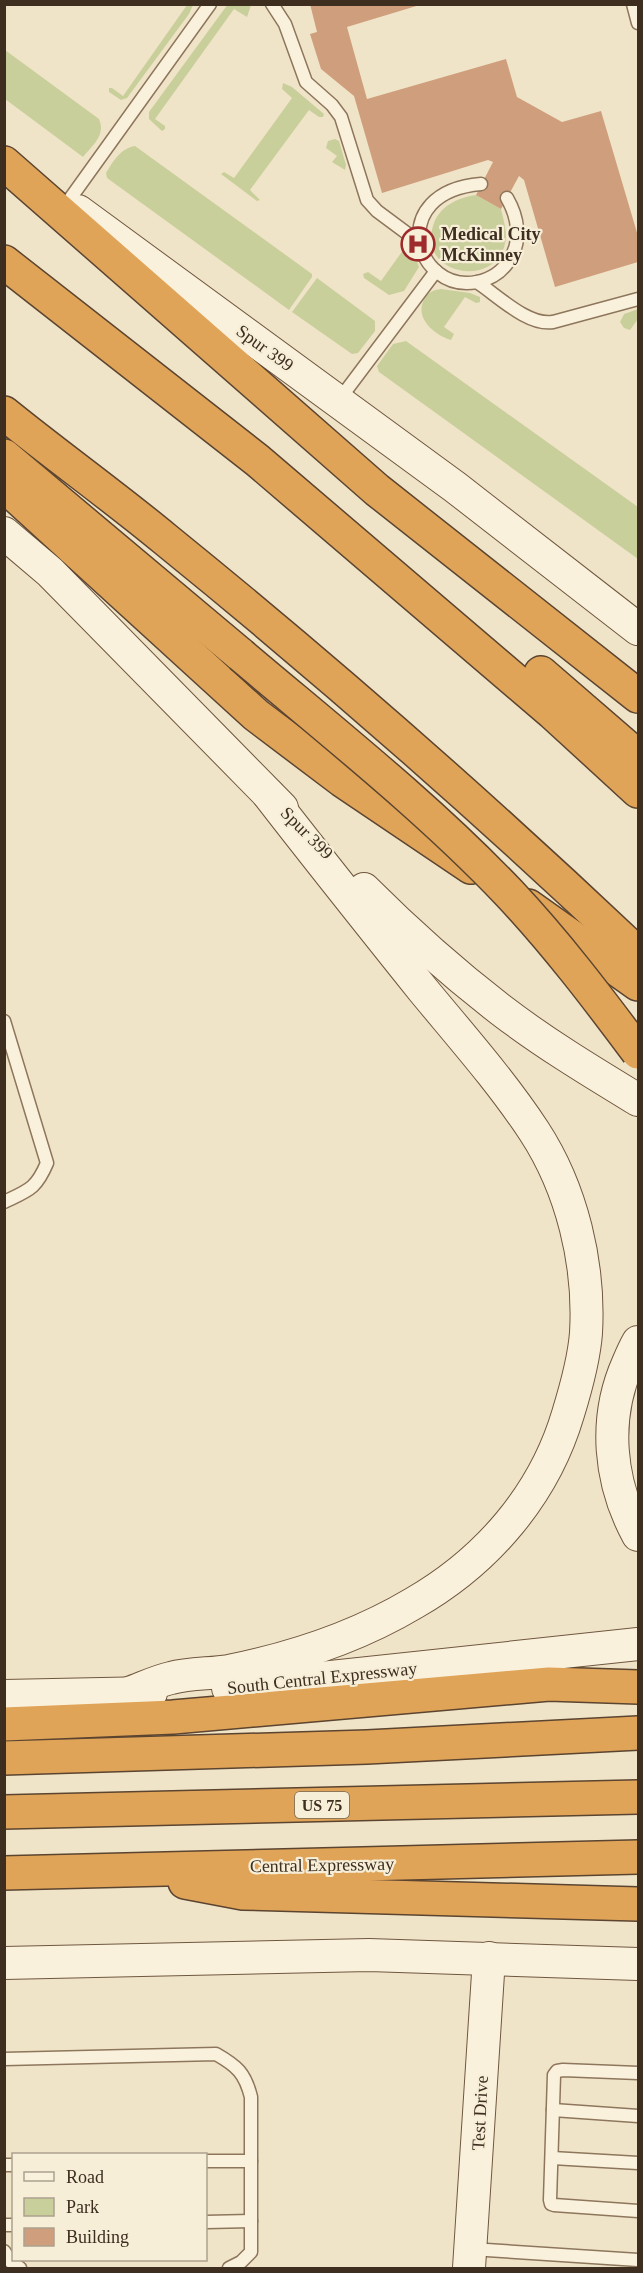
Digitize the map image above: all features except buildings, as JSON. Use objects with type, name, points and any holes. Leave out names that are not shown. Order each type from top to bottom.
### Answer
[{"type":"highway","points":[[4,163],[377,490],[639,696]]},
{"type":"highway","points":[[4,262],[257,460],[553,713],[639,792]]},
{"type":"highway","points":[[4,413],[165,538],[364,706],[544,865],[639,954]]},
{"type":"highway","points":[[4,456],[426,813],[507,892],[557,946],[639,1052]]},
{"type":"highway","points":[[257,460],[360,522],[639,757]]},
{"type":"highway","points":[[4,485],[256,715],[342,780],[639,984]]},
{"type":"highway","points":[[4,1724],[173,1718],[549,1684],[639,1687]]},
{"type":"highway","points":[[4,1758],[367,1747],[639,1733]]},
{"type":"highway","name":"US 75","points":[[4,1812],[639,1797]]},
{"type":"highway","name":"Central Expressway","points":[[4,1873],[639,1857]]},
{"type":"highway","points":[[122,1870],[243,1893],[639,1904]]},
{"type":"main road","name":"Spur 399","points":[[4,157],[455,487],[638,629]]},
{"type":"main road","name":"Spur 399","points":[[4,533],[50,572],[268,794],[442,963],[512,1018],[582,1066],[639,1100]]},
{"type":"main road","points":[[129,1693],[170,1678],[226,1671],[316,1648],[366,1628],[414,1603],[460,1574],[501,1535],[533,1491],[562,1435],[578,1382],[586,1333],[585,1280],[577,1230],[558,1176],[535,1133],[494,1076],[337,884],[268,794]]},
{"type":"main road","points":[[639,1342],[618,1387],[612,1438],[616,1479],[628,1516],[639,1535]]},
{"type":"main road","name":"South Central Expressway","points":[[4,1696],[206,1690],[639,1644]]},
{"type":"main road","points":[[4,1963],[369,1955],[638,1964]]},
{"type":"main road","name":"Test Drive","points":[[470,2259],[489,1958]]},
{"type":"lane","points":[[67,203],[210,4]]},
{"type":"lane","points":[[272,4],[285,24],[306,82],[332,105],[341,117],[367,200],[377,211],[420,243]]},
{"type":"lane","points":[[633,4],[639,23]]},
{"type":"lane","points":[[481,184],[461,187],[434,200],[423,215],[420,225],[420,243],[424,255],[436,271],[463,283],[477,282],[492,277],[507,264],[516,247],[517,227],[507,198]]},
{"type":"lane","points":[[338,401],[436,271]]},
{"type":"lane","points":[[477,282],[530,319],[541,323],[553,322],[639,299]]},
{"type":"lane","points":[[4,1021],[47,1163],[40,1181],[30,1190],[4,1202]]},
{"type":"lane","points":[[4,2059],[216,2054],[236,2065],[248,2082],[251,2097],[251,2252],[241,2262],[230,2268]]},
{"type":"lane","points":[[639,2073],[563,2070],[557,2071],[554,2075],[551,2204],[639,2211]]},
{"type":"lane","points":[[553,2110],[639,2116]]},
{"type":"lane","points":[[552,2158],[639,2163]]},
{"type":"lane","points":[[207,2162],[251,2161]]},
{"type":"lane","points":[[207,2222],[251,2221]]},
{"type":"lane","points":[[4,2251],[20,2268]]},
{"type":"lane","points":[[470,2259],[609,2264],[639,2260]]},
{"type":"green space","points":[[228,4],[251,5],[247,17],[234,9],[155,119],[165,126],[162,131],[149,119],[149,112]]},
{"type":"green space","points":[[187,5],[193,5],[189,14],[127,98],[121,100],[109,92],[109,88],[112,88],[123,96]]},
{"type":"green space","points":[[5,50],[99,119],[100,135],[83,157],[5,99]]},
{"type":"green space","points":[[283,83],[292,87],[324,114],[323,117],[319,117],[309,110],[250,190],[260,200],[257,201],[221,174],[224,172],[234,178],[292,98],[282,89]]},
{"type":"green space","points":[[335,139],[339,141],[346,165],[345,170],[332,162],[337,156],[326,148],[328,141]]},
{"type":"green space","points":[[135,146],[312,274],[289,310],[107,178],[106,173],[118,156],[126,149]]},
{"type":"green space","points":[[476,195],[501,209],[506,236],[502,253],[492,265],[478,270],[463,271],[449,266],[437,257],[431,244],[433,226],[444,208],[462,198]]},
{"type":"green space","points":[[406,246],[411,246],[419,267],[404,291],[389,295],[364,278],[363,274],[368,272],[381,281]]},
{"type":"green space","points":[[317,278],[375,321],[375,331],[358,353],[352,354],[292,312]]},
{"type":"green space","points":[[441,289],[470,293],[480,297],[480,302],[476,303],[465,297],[444,327],[454,334],[451,340],[432,330],[423,318],[422,305],[427,296]]},
{"type":"green space","points":[[638,309],[638,319],[630,330],[624,328],[620,322],[624,314]]},
{"type":"green space","points":[[406,341],[638,507],[638,559],[379,372],[377,366],[393,344]]},
{"type":"place","name":"Medical City McKinney","points":[[418,244]]}]
